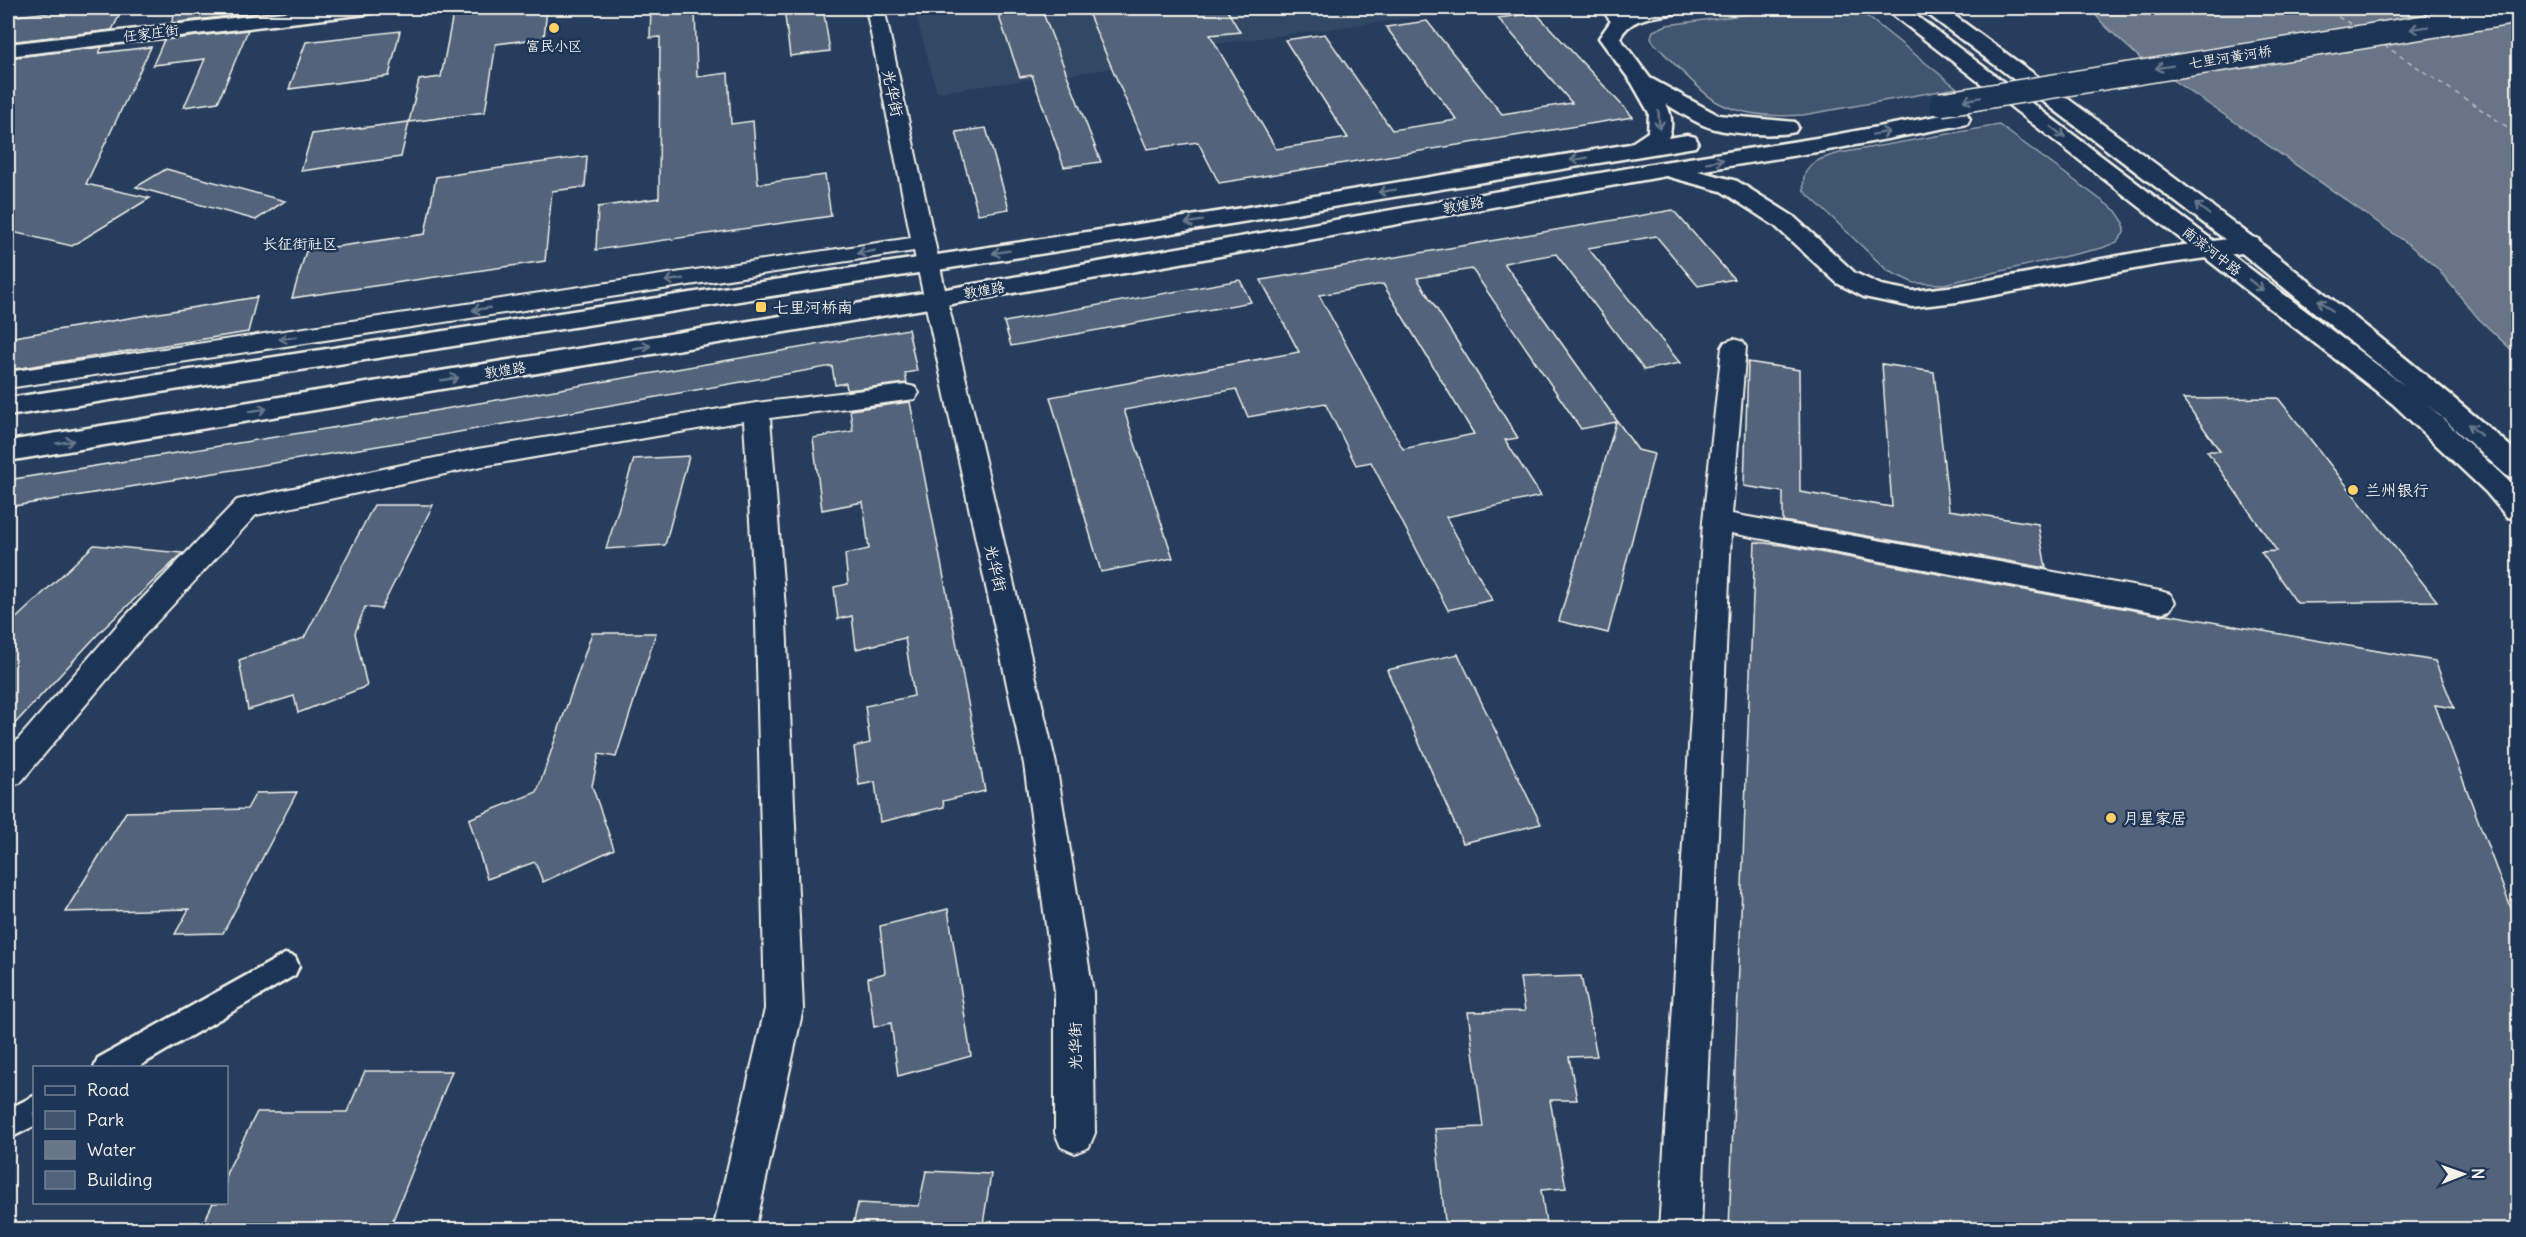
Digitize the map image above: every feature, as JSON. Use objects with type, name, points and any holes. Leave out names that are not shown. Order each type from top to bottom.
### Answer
[{"type":"main road","name":"任家庄街","points":[[8,50],[367,8]]},
{"type":"main road","points":[[1637,150],[1659,135],[1660,113],[1642,82],[1609,38],[1615,14],[1633,15],[1674,8]]},
{"type":"main road","name":"南滨河中路","points":[[1894,8],[2403,398],[2497,485],[2518,509]]},
{"type":"main road","name":"南滨河中路","points":[[1932,8],[2249,244],[2435,394],[2518,469]]},
{"type":"main road","name":"七里河黄河桥","points":[[1858,116],[2518,12]]},
{"type":"main road","name":"七里河黄河桥","points":[[1959,119],[2518,28]]},
{"type":"main road","points":[[1642,82],[1713,121],[1744,126],[1787,127]]},
{"type":"main road","name":"敦煌路","points":[[8,451],[935,299],[1658,170],[1823,144],[1959,119]]},
{"type":"main road","name":"敦煌路","points":[[8,407],[926,253],[1236,216],[1811,123]]},
{"type":"main road","points":[[1784,221],[1766,184],[1775,156],[1823,144]]},
{"type":"main road","points":[[1658,170],[1682,173],[1729,186],[1784,221],[1846,278],[1874,291],[1912,299],[1957,294],[2249,244]]},
{"type":"street","name":"光华街","points":[[875,8],[935,299],[1040,764],[1074,992],[1075,1133]]},
{"type":"street","points":[[8,380],[926,253]]},
{"type":"street","points":[[1680,1230],[1717,521],[1734,347]]},
{"type":"street","points":[[8,774],[130,631],[247,507],[477,458],[756,411],[906,393]]},
{"type":"street","points":[[734,1230],[784,1009],[771,621],[756,411]]},
{"type":"street","points":[[1717,521],[2160,602]]},
{"type":"street","points":[[111,1066],[285,966]]},
{"type":"street","points":[[8,1125],[33,1111]]},
{"type":"shaded area","points":[[914,8],[1484,8],[1208,45],[1213,55],[937,92]]},
{"type":"green space","points":[[1794,8],[1840,8],[1868,17],[1957,88],[1803,115],[1748,113],[1727,107],[1710,97],[1653,42],[1651,37],[1653,31],[1667,25]]},
{"type":"green space","points":[[1999,125],[2116,211],[2124,223],[2124,233],[2117,242],[2102,248],[1944,284],[1914,283],[1888,271],[1804,191],[1803,182],[1808,169],[1812,164],[1824,158],[1840,153]]},
{"type":"water","points":[[2090,8],[2518,8],[2518,356],[2478,318],[2437,268],[2407,243],[2141,59],[2104,25]]},
{"type":"building","points":[[88,8],[123,8],[112,30],[8,42],[8,17]]},
{"type":"building","points":[[178,8],[258,8],[255,13],[171,23]]},
{"type":"building","points":[[509,8],[547,8],[544,38],[496,44],[485,112],[409,122],[419,80],[441,77],[453,14]]},
{"type":"building","points":[[651,8],[695,8],[697,77],[728,73],[731,124],[753,121],[758,184],[825,175],[831,216],[596,250],[598,207],[659,198],[660,37],[650,38]]},
{"type":"building","points":[[784,8],[823,8],[830,51],[790,56]]},
{"type":"building","points":[[996,8],[1041,8],[1101,162],[1064,167],[1032,75],[1020,77]]},
{"type":"building","points":[[1086,8],[1226,8],[1240,32],[1210,35],[1276,149],[1348,138],[1285,40],[1325,34],[1392,130],[1457,120],[1386,27],[1427,21],[1502,114],[1572,103],[1498,18],[1536,13],[1633,117],[1219,183],[1198,142],[1147,149]]},
{"type":"building","points":[[248,30],[218,102],[184,107],[205,59],[153,65],[164,40]]},
{"type":"building","points":[[400,31],[389,76],[289,89],[306,42]]},
{"type":"building","points":[[102,47],[99,53],[151,47],[86,184],[150,198],[72,246],[8,231],[8,58]]},
{"type":"building","points":[[409,122],[401,157],[301,171],[312,134]]},
{"type":"building","points":[[986,128],[1009,209],[978,214],[956,132]]},
{"type":"building","points":[[587,156],[585,187],[552,191],[545,261],[292,298],[306,251],[425,234],[436,177]]},
{"type":"building","points":[[166,169],[285,201],[256,220],[136,187]]},
{"type":"building","points":[[1673,210],[1734,279],[1698,286],[1656,236],[1588,248],[1680,363],[1644,370],[1556,254],[1504,263],[1638,450],[1654,454],[1608,633],[1559,621],[1616,422],[1581,429],[1472,269],[1417,278],[1518,438],[1505,440],[1541,496],[1446,517],[1492,600],[1448,610],[1371,462],[1356,465],[1325,403],[1248,417],[1236,389],[1124,410],[1173,558],[1101,572],[1050,397],[1299,352],[1261,280]],"holes":[[[1383,284],[1474,434],[1403,449],[1319,295]]]},
{"type":"building","points":[[1240,280],[1251,302],[1011,346],[1004,322]]},
{"type":"building","points":[[257,297],[248,332],[8,370],[8,338]]},
{"type":"building","points":[[908,329],[917,371],[905,373],[907,383],[847,390],[846,383],[835,385],[832,366],[402,442],[8,507],[8,480],[375,421]]},
{"type":"building","points":[[1748,362],[1799,370],[1800,492],[1892,507],[1882,364],[1934,372],[1949,510],[2038,524],[2046,568],[1783,521],[1783,492],[1744,486]]},
{"type":"building","points":[[2278,398],[2437,601],[2297,603],[2261,552],[2277,551],[2207,451],[2220,451],[2183,399]]},
{"type":"building","points":[[910,402],[985,791],[943,801],[944,807],[880,822],[875,782],[859,785],[854,747],[870,743],[865,706],[914,696],[905,638],[856,649],[852,616],[838,619],[834,587],[848,584],[845,554],[869,549],[863,502],[822,510],[813,438],[853,431],[850,410]]},
{"type":"building","points":[[689,456],[665,545],[606,549],[634,459]]},
{"type":"building","points":[[374,505],[433,505],[381,609],[365,607],[355,633],[367,686],[298,713],[294,696],[248,710],[239,660],[304,638]]},
{"type":"building","name":"月星家居","points":[[1755,542],[1782,545],[2160,615],[2166,614],[2435,661],[2454,708],[2435,705],[2518,927],[2518,1230],[1729,1230]]},
{"type":"building","points":[[94,545],[183,553],[101,631],[8,731],[8,626]]},
{"type":"building","points":[[592,633],[656,633],[616,757],[599,754],[592,786],[614,849],[543,882],[535,862],[487,879],[469,819],[537,792]]},
{"type":"building","points":[[1458,654],[1541,824],[1463,843],[1387,670]]},
{"type":"building","points":[[297,792],[223,933],[175,934],[189,909],[65,912],[126,812],[247,809],[256,793]]},
{"type":"building","points":[[948,909],[971,1056],[898,1076],[891,1023],[874,1027],[868,978],[885,973],[880,926]]},
{"type":"building","points":[[1581,976],[1597,1056],[1569,1057],[1577,1100],[1550,1100],[1566,1188],[1541,1190],[1547,1230],[1446,1230],[1435,1129],[1483,1127],[1468,1012],[1525,1011],[1520,978]]},
{"type":"building","points":[[365,1071],[452,1071],[389,1230],[200,1230],[213,1204],[228,1204],[228,1170],[257,1112],[347,1112]]},
{"type":"building","points":[[926,1171],[991,1174],[982,1230],[852,1230],[858,1203],[919,1206]]},
{"type":"ferry route","points":[[2321,8],[2355,26]]},
{"type":"ferry route","points":[[2384,45],[2518,134]]},
{"type":"place","name":"富民小区","points":[[554,28]]},
{"type":"place","name":"七里河桥南","points":[[761,307]]},
{"type":"place","name":"兰州银行","points":[[2353,490]]},
{"type":"place","name":"月星家居","points":[[2111,818]]},
{"type":"district","name":"长征街社区","points":[[300,243]]}]
